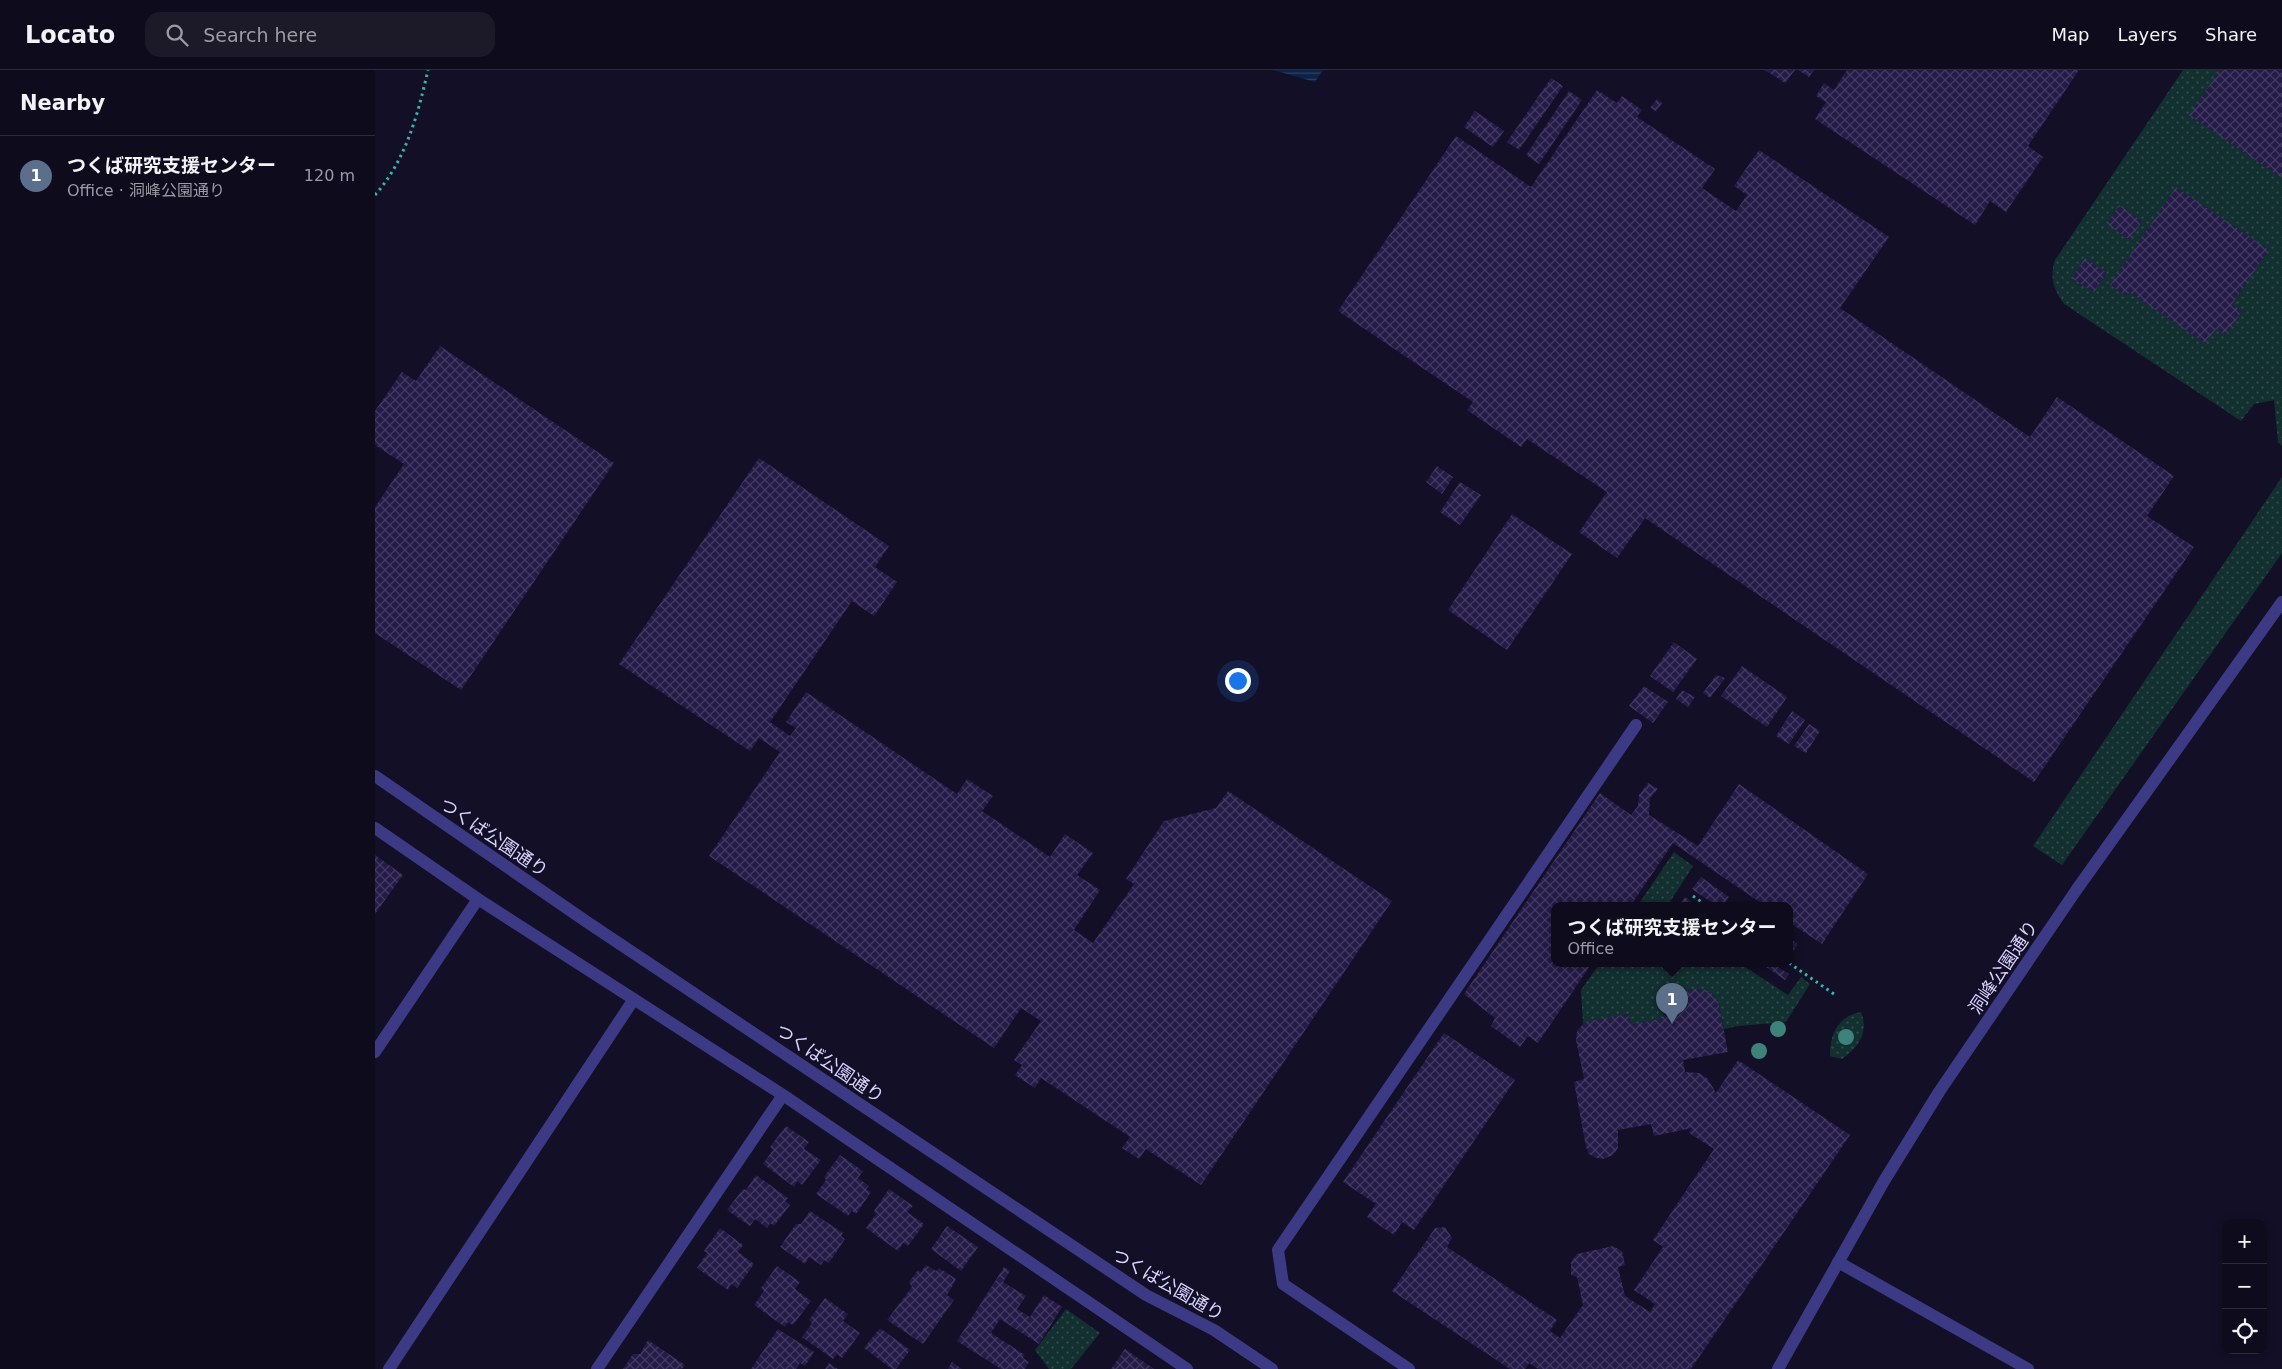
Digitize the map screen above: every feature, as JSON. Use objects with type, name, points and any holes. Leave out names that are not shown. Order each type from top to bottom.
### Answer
[{"type":"street","name":"洞峰公園通り","points":[[1778,1369],[1884,1181],[1939,1092],[2077,889],[2282,602]]},
{"type":"street","points":[[1409,1369],[1283,1284],[1278,1250],[1636,725]]},
{"type":"street","name":"つくば公園通り","points":[[375,776],[587,922],[1146,1296],[1214,1330],[1272,1369]]},
{"type":"street","points":[[375,828],[477,899],[783,1095],[1187,1369]]},
{"type":"street","points":[[375,1052],[477,899]]},
{"type":"street","points":[[389,1369],[634,999]]},
{"type":"street","points":[[597,1369],[783,1095]]},
{"type":"street","points":[[1838,1262],[2029,1369]]},
{"type":"path","points":[[375,195],[399,161],[417,118],[428,70]]},
{"type":"path","points":[[1693,896],[1702,902]]},
{"type":"path","points":[[1793,966],[1835,994]]},
{"type":"green space","points":[[2183,70],[2282,70],[2282,446],[2278,442],[2274,400],[2254,404],[2241,421],[2064,304],[2054,283],[2052,272],[2055,260]]},
{"type":"green space","points":[[2282,477],[2282,553],[2062,865],[2033,846]]},
{"type":"green space","points":[[1674,852],[1693,866],[1670,902],[1640,902]]},
{"type":"green space","points":[[1597,967],[1745,967],[1788,995],[1801,977],[1810,984],[1786,1022],[1724,1029],[1718,1001],[1711,993],[1663,1010],[1664,1018],[1631,1025],[1628,1014],[1583,1024],[1581,990]]},
{"type":"green space","points":[[1861,1012],[1864,1026],[1858,1044],[1842,1059],[1830,1056],[1830,1048],[1837,1027],[1846,1017]]},
{"type":"green space","points":[[1066,1309],[1100,1333],[1071,1369],[1049,1369],[1035,1350]]},
{"type":"water","points":[[1273,70],[1323,70],[1315,82]]},
{"type":"building","points":[[1765,70],[1795,70],[1785,83]]},
{"type":"building","points":[[1798,70],[1814,70],[1809,77]]},
{"type":"building","points":[[1847,70],[2079,70],[2028,146],[2043,157],[2006,212],[1990,201],[1975,225],[1815,119],[1826,102],[1816,96],[1824,83],[1834,90]]},
{"type":"building","points":[[2220,70],[2282,70],[2282,178],[2189,115]]},
{"type":"building","points":[[1551,78],[1563,86],[1519,150],[1507,142]]},
{"type":"building","points":[[1597,90],[1617,103],[1622,96],[1642,110],[1637,117],[1715,169],[1702,188],[1736,211],[1747,195],[1734,186],[1759,150],[1889,237],[1840,308],[2030,437],[2057,397],[2174,476],[2147,516],[2194,547],[2034,782],[1645,518],[1617,558],[1579,532],[1607,492],[1527,439],[1521,447],[1467,410],[1473,402],[1338,311],[1456,136],[1531,187]]},
{"type":"building","points":[[1569,91],[1582,100],[1539,164],[1526,155]]},
{"type":"building","points":[[1657,99],[1662,103],[1656,111],[1650,108]]},
{"type":"building","points":[[1475,111],[1504,131],[1493,147],[1464,127]]},
{"type":"building","points":[[2176,187],[2269,250],[2232,304],[2242,311],[2226,335],[2216,329],[2205,343],[2129,292],[2126,296],[2110,285]]},
{"type":"building","points":[[2119,205],[2142,221],[2130,240],[2107,224]]},
{"type":"building","points":[[2085,258],[2107,273],[2094,292],[2072,278]]},
{"type":"building","points":[[440,346],[614,463],[461,690],[375,633],[375,507],[404,464],[375,445],[375,411],[402,372],[416,381]]},
{"type":"building","points":[[759,458],[889,546],[875,567],[897,582],[874,616],[852,601],[770,722],[790,736],[796,728],[786,722],[806,692],[957,794],[967,779],[993,796],[982,811],[1050,857],[1065,834],[1093,853],[1077,875],[1100,890],[1074,930],[1093,943],[1134,884],[1126,879],[1164,821],[1216,808],[1228,791],[1392,901],[1201,1185],[1146,1149],[1139,1159],[1122,1148],[1130,1137],[1041,1078],[1035,1088],[1015,1075],[1022,1065],[1014,1060],[1041,1021],[1021,1008],[994,1048],[709,856],[780,752],[759,738],[750,751],[619,664]]},
{"type":"building","points":[[1437,466],[1453,477],[1442,494],[1426,482]]},
{"type":"building","points":[[1460,482],[1481,495],[1460,525],[1440,512]]},
{"type":"building","points":[[1512,514],[1572,554],[1507,650],[1448,610]]},
{"type":"building","points":[[1674,642],[1697,659],[1673,692],[1650,676]]},
{"type":"building","points":[[1742,666],[1787,697],[1767,727],[1721,696]]},
{"type":"building","points":[[1716,675],[1725,678],[1710,698],[1703,693]]},
{"type":"building","points":[[1644,686],[1668,702],[1653,723],[1629,706]]},
{"type":"building","points":[[1682,690],[1695,697],[1688,707],[1676,699]]},
{"type":"building","points":[[1792,711],[1805,720],[1789,744],[1776,736]]},
{"type":"building","points":[[1809,724],[1820,731],[1806,753],[1794,746]]},
{"type":"building","points":[[1648,783],[1658,789],[1650,798],[1649,815],[1698,846],[1739,784],[1868,874],[1822,944],[1793,925],[1793,902],[1760,902],[1673,843],[1633,902],[1551,902],[1551,967],[1589,967],[1538,1043],[1528,1036],[1520,1047],[1491,1026],[1495,1018],[1464,994],[1600,793],[1631,815],[1638,806],[1639,795]]},
{"type":"building","points":[[375,855],[403,875],[375,914]]},
{"type":"building","points":[[1701,877],[1729,897],[1725,902],[1711,902],[1692,889]]},
{"type":"building","points":[[1685,897],[1692,902],[1681,902]]},
{"type":"building","points":[[1793,941],[1798,944],[1793,951]]},
{"type":"building","points":[[1766,967],[1778,967],[1789,974],[1785,980]]},
{"type":"building","points":[[1703,989],[1711,993],[1718,1001],[1728,1052],[1683,1060],[1685,1072],[1699,1073],[1708,1079],[1716,1093],[1738,1060],[1850,1135],[1691,1369],[1538,1369],[1529,1363],[1525,1369],[1510,1369],[1392,1291],[1435,1228],[1445,1227],[1452,1238],[1447,1247],[1557,1320],[1550,1331],[1560,1338],[1583,1305],[1577,1277],[1571,1275],[1571,1262],[1577,1254],[1613,1246],[1622,1251],[1625,1265],[1618,1267],[1625,1296],[1650,1312],[1655,1304],[1634,1290],[1663,1247],[1653,1240],[1714,1149],[1689,1133],[1692,1128],[1654,1136],[1651,1124],[1618,1130],[1618,1148],[1613,1155],[1603,1159],[1589,1154],[1586,1147],[1574,1082],[1584,1079],[1576,1040],[1577,1031],[1583,1024],[1591,1021],[1628,1014],[1631,1025],[1664,1018],[1663,1010],[1667,1001],[1675,993]]},
{"type":"building","points":[[1444,1033],[1515,1080],[1414,1230],[1402,1222],[1394,1235],[1367,1217],[1376,1204],[1343,1182]]},
{"type":"building","points":[[786,1126],[809,1142],[804,1149],[821,1160],[802,1185],[797,1181],[794,1187],[763,1164],[773,1150],[770,1147]]},
{"type":"building","points":[[840,1155],[863,1171],[858,1178],[869,1186],[866,1189],[871,1192],[856,1214],[852,1211],[848,1216],[816,1194],[826,1180],[824,1177]]},
{"type":"building","points":[[756,1175],[788,1198],[785,1201],[790,1205],[774,1226],[770,1223],[767,1228],[755,1219],[750,1226],[727,1210],[743,1189],[746,1190]]},
{"type":"building","points":[[889,1189],[913,1206],[907,1212],[924,1224],[908,1246],[903,1243],[898,1251],[866,1228],[876,1214],[874,1211]]},
{"type":"building","points":[[810,1211],[843,1233],[841,1236],[845,1239],[829,1263],[824,1260],[821,1265],[809,1257],[805,1264],[780,1247],[796,1224],[801,1224]]},
{"type":"building","points":[[947,1226],[978,1247],[961,1271],[931,1249]]},
{"type":"building","points":[[720,1228],[743,1245],[738,1252],[754,1264],[737,1288],[731,1284],[728,1290],[697,1268],[707,1253],[704,1251]]},
{"type":"building","points":[[926,1265],[936,1271],[939,1268],[956,1279],[947,1295],[954,1300],[923,1344],[887,1320],[912,1287],[909,1282],[918,1270],[921,1272]]},
{"type":"building","points":[[777,1266],[800,1282],[795,1289],[811,1301],[793,1325],[788,1322],[785,1327],[754,1305],[764,1291],[761,1288]]},
{"type":"building","points":[[1004,1267],[1010,1271],[1003,1282],[1026,1296],[1017,1309],[1030,1317],[1044,1295],[1062,1307],[1039,1344],[1000,1319],[991,1333],[1025,1355],[1023,1358],[1029,1362],[1025,1369],[1001,1369],[957,1341]]},
{"type":"building","points":[[825,1298],[848,1314],[843,1321],[860,1333],[842,1358],[837,1354],[833,1359],[802,1337],[812,1323],[809,1320]]},
{"type":"building","points":[[880,1328],[910,1350],[896,1369],[892,1369],[864,1348]]},
{"type":"building","points":[[778,1329],[814,1352],[805,1366],[800,1363],[796,1369],[751,1369]]},
{"type":"building","points":[[648,1340],[685,1365],[682,1369],[623,1369],[633,1354],[640,1354]]},
{"type":"building","points":[[1125,1349],[1154,1369],[1111,1369]]},
{"type":"building","points":[[952,1362],[962,1369],[948,1369]]},
{"type":"building","points":[[829,1363],[838,1369],[825,1369]]},
{"type":"place","name":"つくば研究支援センター","points":[[1672,1024]]}]
